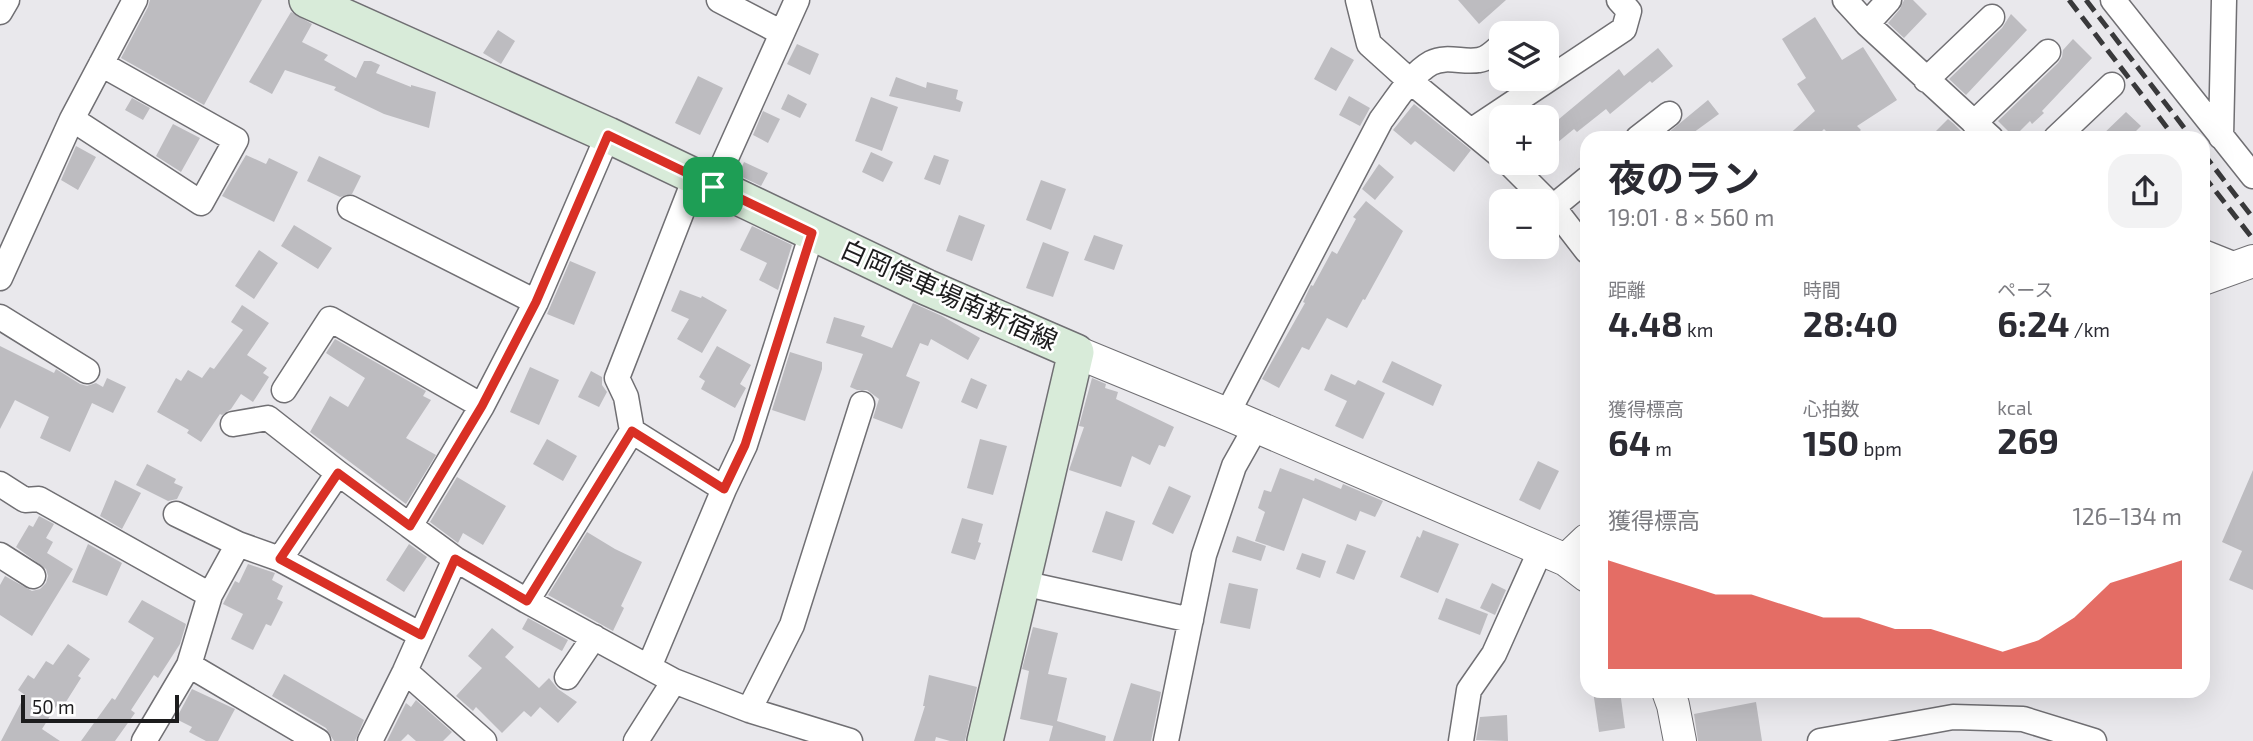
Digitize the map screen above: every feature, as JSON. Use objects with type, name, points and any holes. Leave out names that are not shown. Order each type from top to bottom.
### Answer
[{"type":"main road","name":"白岡停車場南新宿線","points":[[307,0],[608,135],[926,287],[1076,352],[985,741]]},
{"type":"street","points":[[0,12],[7,0]]},
{"type":"street","points":[[0,278],[72,119],[135,0]]},
{"type":"street","points":[[719,0],[782,33]]},
{"type":"street","points":[[527,601],[632,431],[626,397],[617,378],[704,182],[797,0]]},
{"type":"street","points":[[1358,0],[1369,44],[1489,146]]},
{"type":"street","points":[[1471,131],[1624,29],[1629,11],[1619,0]]},
{"type":"street","points":[[1845,0],[1867,24],[1982,131],[2048,52]]},
{"type":"street","points":[[1867,24],[1889,0]]},
{"type":"street","points":[[2113,0],[2253,176]]},
{"type":"street","points":[[2221,137],[2224,0]]},
{"type":"street","points":[[1926,80],[1992,17]]},
{"type":"street","points":[[1227,414],[1381,120],[1410,81],[1431,64],[1452,58],[1480,60],[1489,56]]},
{"type":"street","points":[[72,119],[201,203],[236,140],[101,64]]},
{"type":"street","points":[[2063,131],[2112,85]]},
{"type":"street","points":[[1647,131],[1669,114]]},
{"type":"street","points":[[410,526],[482,406],[536,302],[608,135]]},
{"type":"street","points":[[1521,175],[1535,189]]},
{"type":"street","points":[[1559,202],[1580,185]]},
{"type":"street","points":[[350,208],[536,302]]},
{"type":"street","points":[[1559,215],[1580,242]]},
{"type":"street","points":[[649,667],[745,445],[812,233]]},
{"type":"street","points":[[2210,254],[2245,264]]},
{"type":"street","points":[[2210,276],[2245,264]]},
{"type":"street","points":[[0,317],[87,371]]},
{"type":"street","points":[[284,390],[330,319],[482,406]]},
{"type":"street","points":[[1076,352],[1570,556],[1469,690],[1461,741]]},
{"type":"street","points":[[750,709],[792,625],[862,404]]},
{"type":"street","points":[[233,424],[268,418],[455,559],[674,681],[850,741]]},
{"type":"street","points":[[1166,741],[1204,555],[1234,466],[1256,427]]},
{"type":"street","points":[[632,431],[724,489]]},
{"type":"street","points":[[280,559],[338,473]]},
{"type":"street","points":[[0,484],[24,500],[39,499],[210,594]]},
{"type":"street","points":[[176,514],[238,544],[280,559],[421,635]]},
{"type":"street","points":[[144,741],[189,665],[210,594],[238,544]]},
{"type":"street","points":[[0,555],[33,576]]},
{"type":"street","points":[[370,741],[455,559]]},
{"type":"street","points":[[1022,583],[1191,620]]},
{"type":"street","points":[[567,677],[594,637]]},
{"type":"street","points":[[189,665],[318,741]]},
{"type":"street","points":[[405,671],[484,741]]},
{"type":"street","points":[[636,741],[674,681]]},
{"type":"street","points":[[1670,698],[1679,735]]},
{"type":"street","points":[[1679,735],[1683,698]]},
{"type":"street","points":[[1820,741],[1953,717],[2023,719],[2094,741]]},
{"type":"building","points":[[150,0],[262,0],[204,105],[121,58]]},
{"type":"building","points":[[1458,0],[1506,0],[1479,24]]},
{"type":"building","points":[[1904,0],[1913,0],[1927,14],[1904,38],[1888,23]]},
{"type":"building","points":[[291,12],[312,24],[302,42],[328,55],[324,60],[356,78],[364,61],[371,61],[380,65],[376,73],[411,87],[436,92],[429,128],[384,114],[334,90],[336,87],[285,70],[272,94],[249,82]]},
{"type":"building","points":[[2011,14],[2027,30],[1966,95],[1949,79],[2002,28]]},
{"type":"building","points":[[1815,17],[1842,60],[1863,47],[1897,100],[1857,126],[1860,131],[1793,131],[1815,111],[1797,84],[1806,78],[1782,39]]},
{"type":"building","points":[[498,30],[515,41],[501,64],[483,53]]},
{"type":"building","points":[[2073,39],[2092,58],[2032,124],[2030,121],[2020,131],[2008,131],[1998,121],[2058,63],[2063,50]]},
{"type":"building","points":[[797,44],[819,54],[810,75],[787,64]]},
{"type":"building","points":[[1331,47],[1354,60],[1336,91],[1314,79]]},
{"type":"building","points":[[1658,48],[1673,66],[1610,114],[1606,109],[1577,132],[1574,129],[1559,141],[1559,119],[1619,69],[1624,76]]},
{"type":"building","points":[[698,76],[723,88],[700,135],[675,123]]},
{"type":"building","points":[[896,77],[926,88],[927,82],[958,90],[956,99],[963,102],[960,112],[889,96]]},
{"type":"building","points":[[788,94],[807,104],[800,118],[781,109]]},
{"type":"building","points":[[1349,96],[1370,108],[1360,126],[1339,115]]},
{"type":"building","points":[[871,97],[898,107],[882,151],[855,141]]},
{"type":"building","points":[[132,98],[150,108],[143,120],[125,110]]},
{"type":"building","points":[[1708,100],[1719,114],[1696,131],[1670,131]]},
{"type":"building","points":[[1414,104],[1471,150],[1454,172],[1415,141],[1411,145],[1393,130]]},
{"type":"building","points":[[763,111],[780,119],[768,143],[753,135]]},
{"type":"building","points":[[2126,112],[2141,126],[2136,131],[2106,131]]},
{"type":"building","points":[[1948,119],[1961,131],[1936,131]]},
{"type":"building","points":[[173,124],[200,138],[181,172],[156,156]]},
{"type":"building","points":[[76,146],[96,157],[78,190],[61,180]]},
{"type":"building","points":[[871,152],[893,162],[883,182],[862,172]]},
{"type":"building","points":[[246,155],[266,164],[269,158],[298,172],[274,222],[222,196]]},
{"type":"building","points":[[934,155],[949,160],[940,185],[924,179]]},
{"type":"building","points":[[319,156],[361,176],[352,194],[340,197],[307,181]]},
{"type":"building","points":[[744,162],[768,173],[761,186],[738,175]]},
{"type":"building","points":[[1379,164],[1394,177],[1375,200],[1362,189]]},
{"type":"building","points":[[1041,180],[1066,189],[1051,230],[1026,220]]},
{"type":"building","points":[[1366,201],[1403,231],[1347,328],[1327,318],[1309,350],[1302,347],[1279,388],[1262,379],[1305,303],[1303,302],[1311,285],[1313,286],[1332,251],[1337,254],[1356,219],[1353,217]]},
{"type":"building","points":[[959,215],[985,225],[972,261],[946,251]]},
{"type":"building","points":[[294,225],[332,248],[318,269],[281,246]]},
{"type":"building","points":[[752,226],[792,245],[778,290],[759,280],[767,263],[740,250]]},
{"type":"building","points":[[1094,235],[1123,245],[1114,270],[1084,260]]},
{"type":"building","points":[[1043,242],[1069,252],[1053,297],[1026,288]]},
{"type":"building","points":[[259,250],[278,263],[254,299],[235,286]]},
{"type":"building","points":[[570,261],[596,272],[574,325],[547,314]]},
{"type":"building","points":[[680,290],[701,298],[702,296],[727,310],[702,353],[677,339],[689,319],[671,311]]},
{"type":"building","points":[[913,303],[980,338],[968,360],[931,339],[928,346],[920,343],[906,376],[920,382],[902,429],[873,418],[879,399],[867,390],[850,387],[863,354],[826,343],[834,317],[865,326],[861,336],[892,348]]},
{"type":"building","points":[[242,305],[269,323],[247,355],[267,368],[263,373],[269,377],[253,402],[241,394],[231,409],[220,414],[201,442],[187,433],[189,430],[157,412],[176,378],[181,381],[188,370],[202,378],[210,367],[214,369],[243,330],[231,322]]},
{"type":"building","points":[[335,339],[426,391],[423,396],[431,400],[406,438],[436,455],[406,504],[310,432],[330,396],[348,407],[365,378],[326,353]]},
{"type":"building","points":[[0,346],[54,373],[56,369],[80,384],[87,386],[96,383],[103,387],[107,378],[126,387],[113,413],[92,403],[70,452],[40,438],[49,417],[15,400],[0,429]]},
{"type":"building","points":[[717,346],[751,365],[740,384],[746,388],[735,408],[701,389],[705,381],[699,377]]},
{"type":"building","points":[[790,352],[822,362],[805,421],[772,410]]},
{"type":"building","points":[[1392,361],[1442,385],[1433,406],[1382,382]]},
{"type":"building","points":[[530,367],[559,380],[539,425],[510,412]]},
{"type":"building","points":[[591,371],[602,377],[602,385],[607,392],[599,407],[578,397]]},
{"type":"building","points":[[1331,374],[1355,385],[1358,380],[1385,393],[1363,439],[1335,426],[1347,401],[1324,390]]},
{"type":"building","points":[[971,378],[987,385],[977,409],[961,402]]},
{"type":"building","points":[[1092,378],[1106,384],[1105,388],[1118,392],[1116,399],[1174,427],[1165,447],[1159,445],[1150,465],[1132,456],[1121,487],[1069,470],[1084,427],[1079,426]]},
{"type":"building","points":[[547,439],[577,456],[563,481],[533,464]]},
{"type":"building","points":[[980,439],[1007,446],[993,495],[967,488]]},
{"type":"building","points":[[1538,461],[1559,471],[1540,510],[1519,500]]},
{"type":"building","points":[[147,464],[176,479],[174,483],[183,487],[177,499],[168,501],[136,485]]},
{"type":"building","points":[[1280,468],[1341,489],[1343,484],[1383,501],[1375,517],[1360,511],[1356,521],[1303,498],[1284,551],[1255,541],[1265,512],[1258,508],[1264,490],[1271,492]]},
{"type":"building","points":[[2253,470],[2253,590],[2229,580],[2242,551],[2222,542]]},
{"type":"building","points":[[457,477],[506,506],[483,545],[463,533],[458,543],[430,522]]},
{"type":"building","points":[[115,480],[141,493],[122,529],[100,516]]},
{"type":"building","points":[[1169,486],[1191,496],[1173,534],[1152,524]]},
{"type":"building","points":[[1106,511],[1135,521],[1122,561],[1092,552]]},
{"type":"building","points":[[39,516],[54,524],[46,538],[53,542],[47,553],[73,569],[32,636],[0,615],[0,585],[5,576],[32,591],[40,589],[46,583],[46,569],[16,547],[29,525],[33,527]]},
{"type":"building","points":[[962,518],[983,524],[978,542],[981,543],[975,560],[951,553]]},
{"type":"building","points":[[1423,530],[1459,544],[1438,593],[1400,577],[1417,536],[1420,538]]},
{"type":"building","points":[[587,532],[642,562],[621,606],[624,608],[613,631],[548,595]]},
{"type":"building","points":[[1237,536],[1266,546],[1261,561],[1232,552]]},
{"type":"building","points":[[88,544],[122,563],[107,596],[72,582]]},
{"type":"building","points":[[409,544],[427,557],[404,592],[386,580]]},
{"type":"building","points":[[1347,544],[1366,551],[1354,580],[1336,573]]},
{"type":"building","points":[[1302,553],[1326,561],[1320,578],[1296,569]]},
{"type":"building","points":[[248,564],[275,573],[272,580],[283,586],[277,599],[283,602],[271,626],[266,624],[253,650],[231,639],[243,614],[223,604],[235,581],[239,583]]},
{"type":"building","points":[[1229,583],[1258,589],[1250,629],[1220,623]]},
{"type":"building","points":[[1492,583],[1506,590],[1495,615],[1480,608]]},
{"type":"building","points":[[1446,598],[1488,614],[1480,635],[1438,619]]},
{"type":"building","points":[[142,600],[186,624],[180,644],[158,678],[154,675],[131,710],[135,713],[115,741],[81,741],[112,698],[115,700],[154,638],[128,622]]},
{"type":"building","points":[[528,618],[568,640],[562,651],[522,629]]},
{"type":"building","points":[[1033,627],[1058,633],[1048,674],[1067,678],[1057,721],[1106,736],[1105,741],[1049,741],[1053,726],[1020,719],[1029,671],[1022,669]]},
{"type":"building","points":[[492,628],[514,647],[505,657],[539,688],[549,678],[558,689],[577,702],[558,723],[540,707],[531,717],[524,711],[502,733],[476,707],[473,711],[456,696],[482,668],[468,656]]},
{"type":"building","points":[[68,644],[90,659],[64,705],[59,702],[42,729],[60,741],[1,741],[25,695],[18,690],[28,675],[34,679],[46,661],[53,665]]},
{"type":"building","points":[[284,674],[364,720],[355,741],[334,741],[326,728],[272,696]]},
{"type":"building","points":[[929,675],[977,687],[965,741],[936,737],[935,741],[914,741],[925,706]]},
{"type":"building","points":[[1131,683],[1161,692],[1151,741],[1113,741]]},
{"type":"building","points":[[192,689],[235,709],[218,741],[206,741],[189,732],[192,727],[176,719]]},
{"type":"building","points":[[1594,698],[1621,698],[1625,728],[1599,732]]},
{"type":"building","points":[[416,700],[452,732],[443,741],[416,741],[408,734],[401,741],[387,741],[406,703],[411,707]]},
{"type":"building","points":[[1756,702],[1762,741],[1698,741],[1694,714]]},
{"type":"building","points":[[1507,715],[1508,741],[1476,740],[1480,717]]},
{"type":"railway","points":[[2069,0],[2170,131]]},
{"type":"railway","points":[[2086,0],[2187,131]]},
{"type":"railway","points":[[2210,162],[2253,218]]},
{"type":"railway","points":[[2210,184],[2253,239]]},
{"type":"route","points":[[608,135],[713,187],[812,233],[745,445],[724,489],[632,431],[527,601],[455,559],[421,635],[280,559],[338,473],[410,526],[482,406],[536,302],[608,135]]}]
